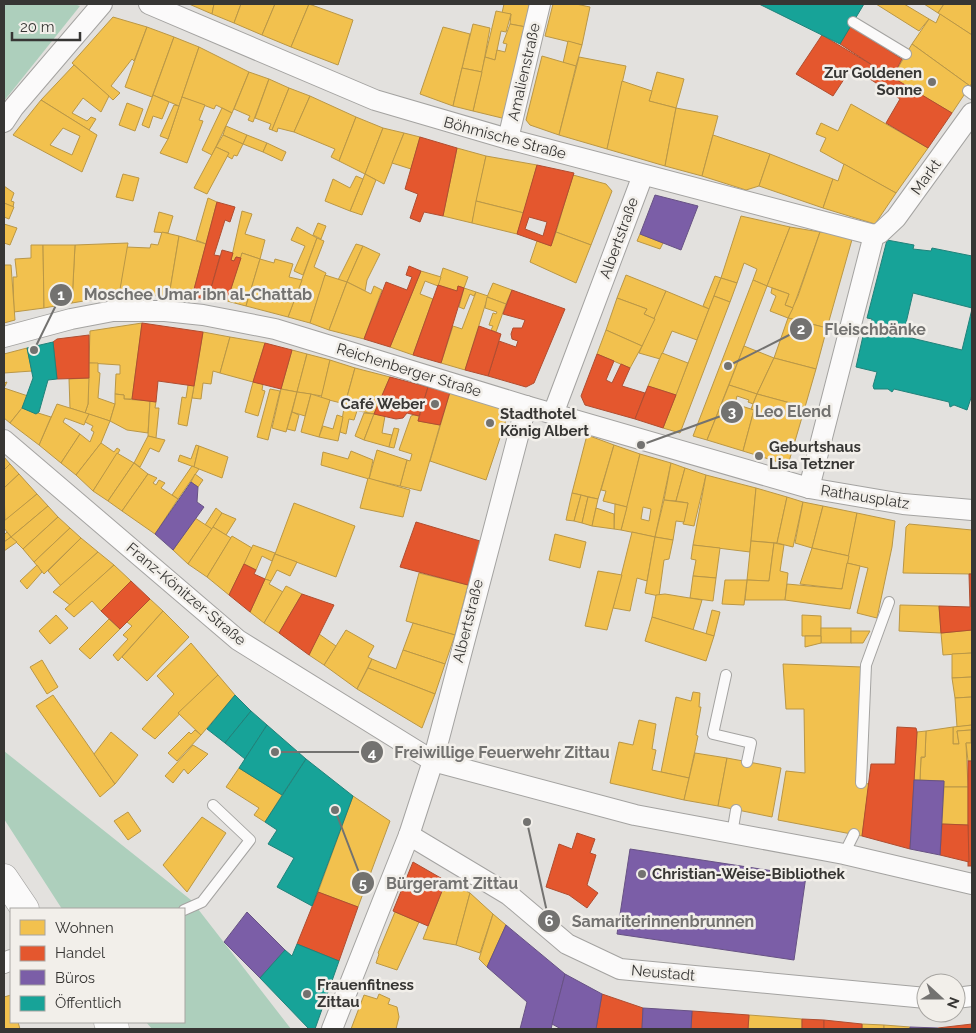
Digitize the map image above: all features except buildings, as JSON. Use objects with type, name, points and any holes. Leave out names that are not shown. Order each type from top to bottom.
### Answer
[{"type":"main road","points":[[4,878],[24,908]]},
{"type":"street","points":[[4,122],[14,107],[102,4]]},
{"type":"street","name":"Böhmische Straße","points":[[149,4],[375,100],[508,140],[874,235]]},
{"type":"street","name":"Amalienstraße","points":[[508,140],[540,4]]},
{"type":"street","name":"Markt","points":[[874,235],[880,233],[896,218],[972,113]]},
{"type":"street","name":"Albertstraße","points":[[553,414],[643,174]]},
{"type":"street","name":"Rathausplatz","points":[[874,235],[809,488],[903,504],[972,510]]},
{"type":"street","name":"Reichenberger Straße","points":[[4,337],[71,319],[112,311],[165,311],[203,315],[274,329],[526,406],[809,488]]},
{"type":"street","name":"Albertstraße","points":[[332,1029],[409,835],[433,761],[526,406]]},
{"type":"street","name":"Franz-Könitzer-Straße","points":[[4,440],[238,640],[433,761]]},
{"type":"street","points":[[433,761],[635,815],[844,854],[972,884]]},
{"type":"street","name":"Neustadt","points":[[409,835],[509,895],[567,944],[620,969],[916,997]]},
{"type":"lane","points":[[853,22],[906,54]]},
{"type":"lane","points":[[861,783],[866,665],[890,602]]},
{"type":"lane","points":[[726,675],[713,734],[751,743],[747,762]]},
{"type":"lane","points":[[185,910],[202,902],[250,840],[213,806]]},
{"type":"lane","points":[[732,834],[736,810]]},
{"type":"lane","points":[[844,854],[854,834]]},
{"type":"green space","points":[[4,4],[74,4],[80,6],[4,101]]},
{"type":"green space","points":[[4,751],[191,900],[291,1029],[152,1029],[147,1023],[185,1023],[185,908],[61,908],[4,819]]},
{"type":"place","name":"Zur Goldenen Sonne","points":[[932,82]]},
{"type":"place","name":"Moschee Umar ibn al-Chattab","points":[[34,350]]},
{"type":"place","name":"Fleischbänke","points":[[728,366]]},
{"type":"place","name":"Café Weber","points":[[435,404]]},
{"type":"place","name":"Stadthotel König Albert","points":[[490,423]]},
{"type":"place","name":"Leo Elend","points":[[641,445]]},
{"type":"place","name":"Geburtshaus Lisa Tetzner","points":[[759,456]]},
{"type":"place","name":"Freiwillige Feuerwehr Zittau","points":[[275,752]]},
{"type":"place","name":"Bürgeramt Zittau","points":[[335,810]]},
{"type":"place","name":"Samariterinnenbrunnen","points":[[527,822]]},
{"type":"place","name":"Christian-Weise-Bibliothek","points":[[642,874]]},
{"type":"place","name":"Frauenfitness Zittau","points":[[307,994]]}]
